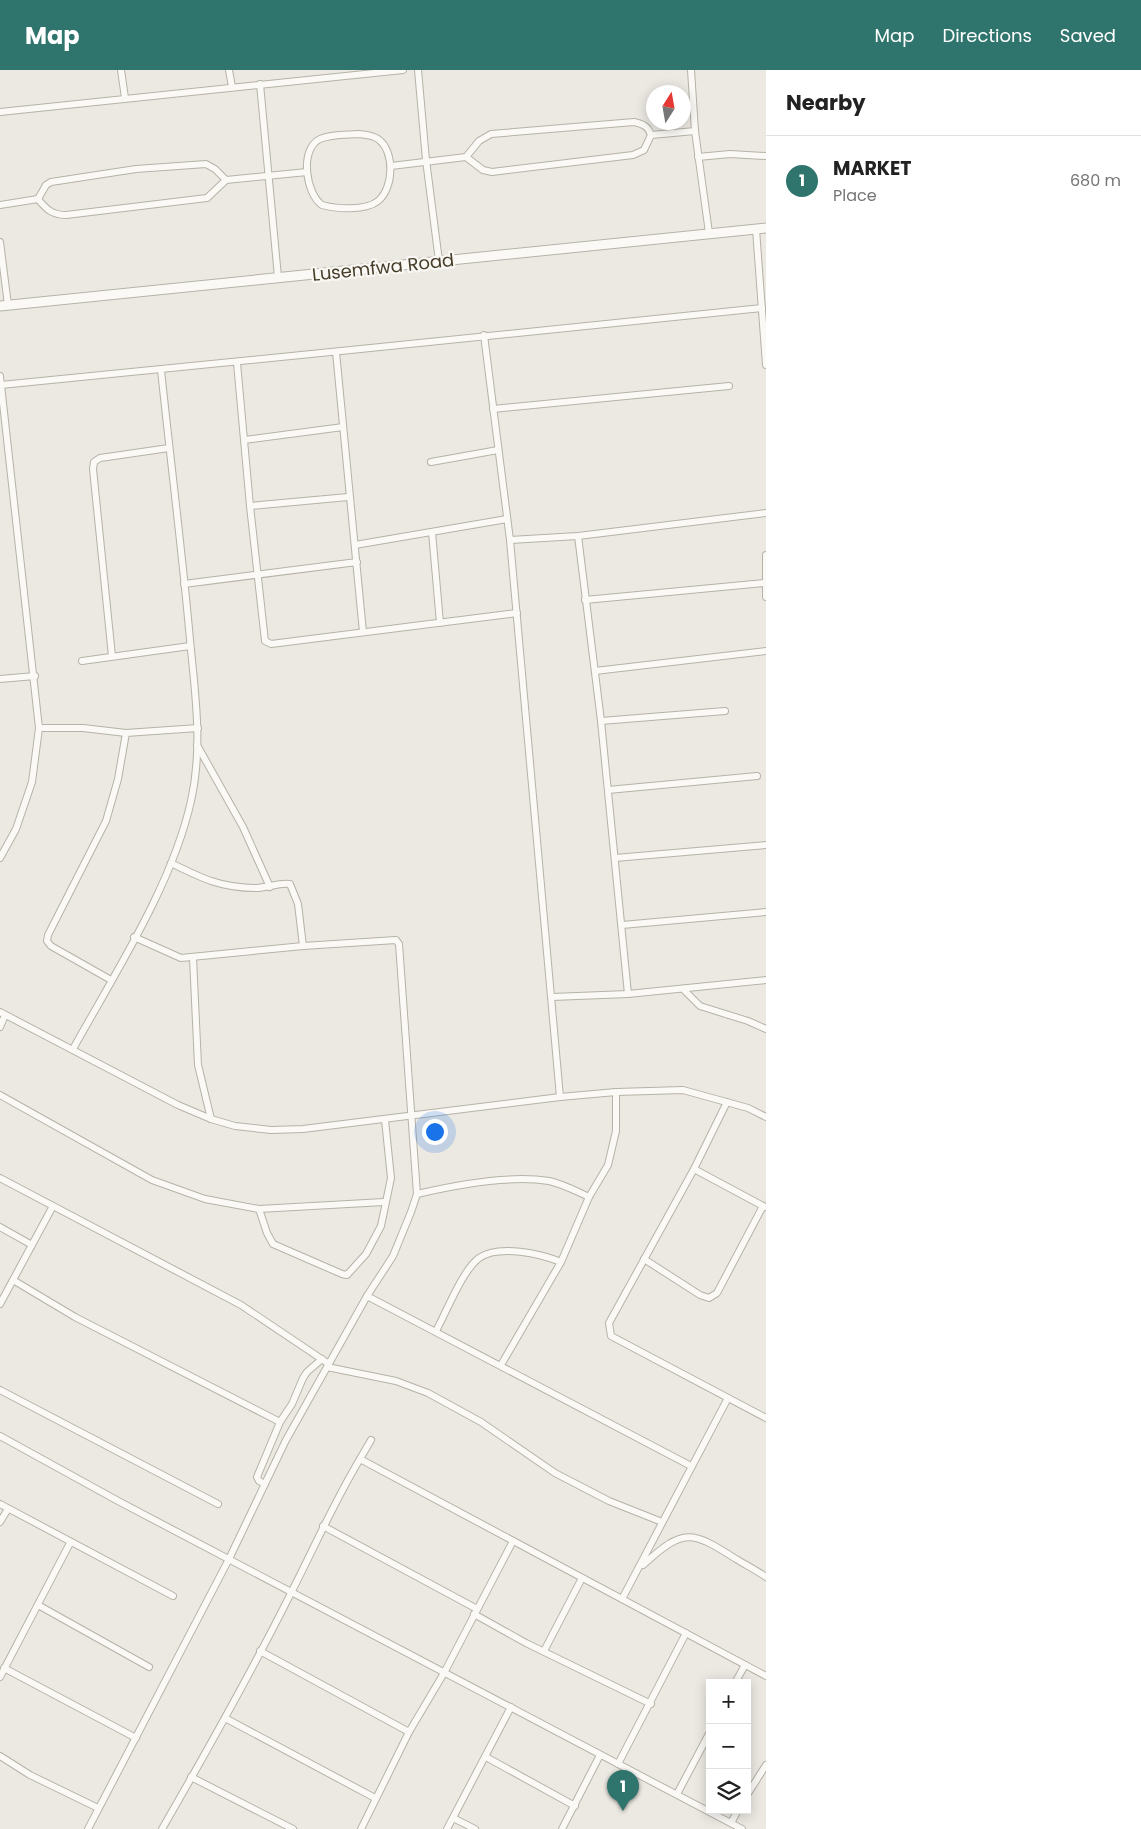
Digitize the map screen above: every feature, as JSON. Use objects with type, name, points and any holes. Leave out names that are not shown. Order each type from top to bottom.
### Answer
[{"type":"street","points":[[120,70],[125,98]]},
{"type":"street","points":[[229,70],[232,87]]},
{"type":"street","points":[[0,112],[403,70]]},
{"type":"street","points":[[418,70],[426,160],[439,261]]},
{"type":"street","points":[[691,70],[695,131],[709,233]]},
{"type":"street","points":[[260,84],[270,175],[278,278]]},
{"type":"street","points":[[391,166],[426,160],[466,157],[483,170],[492,172],[633,155],[644,150],[651,135],[649,128],[634,122],[491,134],[479,141],[466,157]]},
{"type":"street","points":[[651,135],[695,131]]},
{"type":"street","points":[[359,134],[378,139],[383,145],[391,166],[389,184],[384,194],[374,204],[361,206],[335,207],[322,205],[314,196],[307,172],[308,156],[314,144],[330,137],[359,134]]},
{"type":"street","points":[[698,157],[730,154],[766,156]]},
{"type":"street","points":[[0,205],[38,198],[46,185],[51,182],[136,169],[206,164],[226,180]]},
{"type":"street","points":[[38,198],[49,211],[55,214],[66,215],[207,198],[226,180],[307,172]]},
{"type":"street","points":[[761,228],[762,308],[766,365]]},
{"type":"street","name":"Lusemfwa Road","points":[[4,305],[761,228]]},
{"type":"street","points":[[0,242],[4,305]]},
{"type":"street","points":[[1,385],[238,363],[484,335],[762,308]]},
{"type":"street","points":[[484,335],[510,540],[560,1097]]},
{"type":"street","points":[[336,352],[348,497],[357,562],[363,632]]},
{"type":"street","points":[[238,363],[250,506],[265,641],[271,644],[517,613]]},
{"type":"street","points":[[73,1049],[134,937],[171,863],[191,800],[198,728],[197,696],[161,370]]},
{"type":"street","points":[[0,376],[35,676],[39,728],[32,782],[16,829],[3,846],[0,858]]},
{"type":"street","points":[[493,409],[729,386]]},
{"type":"street","points":[[244,440],[343,427]]},
{"type":"street","points":[[112,656],[94,462],[100,458],[169,448]]},
{"type":"street","points":[[432,462],[498,450]]},
{"type":"street","points":[[250,506],[348,497]]},
{"type":"street","points":[[510,540],[578,536],[766,513]]},
{"type":"street","points":[[355,545],[400,535],[432,532],[507,519]]},
{"type":"street","points":[[432,532],[440,623]]},
{"type":"street","points":[[578,536],[601,721],[628,994]]},
{"type":"street","points":[[766,556],[766,597]]},
{"type":"street","points":[[184,584],[357,562]]},
{"type":"street","points":[[586,600],[765,583]]},
{"type":"street","points":[[82,661],[190,646]]},
{"type":"street","points":[[595,671],[694,661],[766,651]]},
{"type":"street","points":[[0,679],[35,676]]},
{"type":"street","points":[[601,721],[725,711]]},
{"type":"street","points":[[39,728],[83,728],[126,733],[198,728]]},
{"type":"street","points":[[111,980],[51,946],[47,941],[48,935],[106,821],[118,779],[126,733]]},
{"type":"street","points":[[197,745],[243,827],[270,888]]},
{"type":"street","points":[[608,790],[757,776]]},
{"type":"street","points":[[614,858],[766,845]]},
{"type":"street","points":[[171,863],[217,884],[229,887],[270,888],[286,883],[293,887],[298,904],[302,946]]},
{"type":"street","points":[[622,925],[766,912]]},
{"type":"street","points":[[88,1829],[230,1559],[286,1440],[402,1238],[417,1194],[398,944],[396,940],[302,946],[193,958],[176,958],[134,937]]},
{"type":"street","points":[[193,958],[198,1065],[211,1120]]},
{"type":"street","points":[[552,997],[628,994],[766,980]]},
{"type":"street","points":[[683,989],[700,1006],[748,1020],[766,1029]]},
{"type":"street","points":[[0,1027],[3,1013],[178,1105],[211,1120],[235,1126],[271,1130],[303,1129],[560,1097],[616,1092],[683,1090],[727,1102],[766,1117]]},
{"type":"street","points":[[501,1365],[561,1262],[588,1197],[608,1165],[614,1148],[616,1131],[616,1092]]},
{"type":"street","points":[[0,1095],[165,1186],[205,1199],[259,1209],[384,1202]]},
{"type":"street","points":[[727,1102],[694,1170],[609,1323],[611,1336],[766,1418]]},
{"type":"street","points":[[259,1209],[267,1233],[274,1244],[283,1250],[347,1275],[366,1254],[381,1226],[384,1202],[391,1178],[385,1120]]},
{"type":"street","points":[[644,1260],[700,1295],[709,1298],[716,1293],[764,1207],[694,1170]]},
{"type":"street","points":[[0,1178],[241,1305],[328,1366],[396,1381],[428,1393],[481,1422],[555,1473],[609,1501],[662,1522]]},
{"type":"street","points":[[417,1194],[482,1182],[540,1180],[563,1185],[588,1197]]},
{"type":"street","points":[[0,1304],[53,1206]]},
{"type":"street","points":[[0,1226],[32,1245]]},
{"type":"street","points":[[436,1331],[470,1267],[481,1257],[509,1252],[530,1252],[561,1262]]},
{"type":"street","points":[[13,1280],[75,1317],[280,1422]]},
{"type":"street","points":[[367,1296],[691,1466]]},
{"type":"street","points":[[265,1484],[259,1481],[257,1477],[280,1422],[292,1404],[306,1372],[322,1360]]},
{"type":"street","points":[[0,1390],[218,1504]]},
{"type":"street","points":[[622,1599],[728,1398]]},
{"type":"street","points":[[0,1436],[444,1673],[742,1829]]},
{"type":"street","points":[[162,1829],[225,1718],[292,1592],[323,1526],[371,1440]]},
{"type":"street","points":[[360,1459],[766,1676]]},
{"type":"street","points":[[0,1504],[70,1543],[173,1596]]},
{"type":"street","points":[[0,1522],[8,1509]]},
{"type":"street","points":[[323,1526],[544,1651],[650,1704]]},
{"type":"street","points":[[638,1569],[658,1551],[684,1537],[694,1536],[707,1540],[766,1577]]},
{"type":"street","points":[[362,1829],[375,1798],[409,1732],[444,1673],[513,1541]]},
{"type":"street","points":[[0,1677],[70,1543]]},
{"type":"street","points":[[544,1651],[582,1578]]},
{"type":"street","points":[[38,1605],[149,1666]]},
{"type":"street","points":[[618,1764],[686,1633]]},
{"type":"street","points":[[260,1651],[409,1732]]},
{"type":"street","points":[[737,1679],[745,1665]]},
{"type":"street","points":[[4,1668],[136,1738]]},
{"type":"street","points":[[447,1829],[511,1707]]},
{"type":"street","points":[[225,1718],[375,1798]]},
{"type":"street","points":[[677,1794],[706,1740]]},
{"type":"street","points":[[562,1829],[600,1755]]},
{"type":"street","points":[[0,1756],[30,1775],[98,1808]]},
{"type":"street","points":[[486,1757],[575,1806]]},
{"type":"street","points":[[751,1789],[766,1765]]},
{"type":"street","points":[[191,1777],[293,1829]]},
{"type":"street","points":[[731,1823],[736,1814]]},
{"type":"street","points":[[453,1818],[474,1829]]},
{"type":"place","name":"MARKET","points":[[623,1811]]}]
